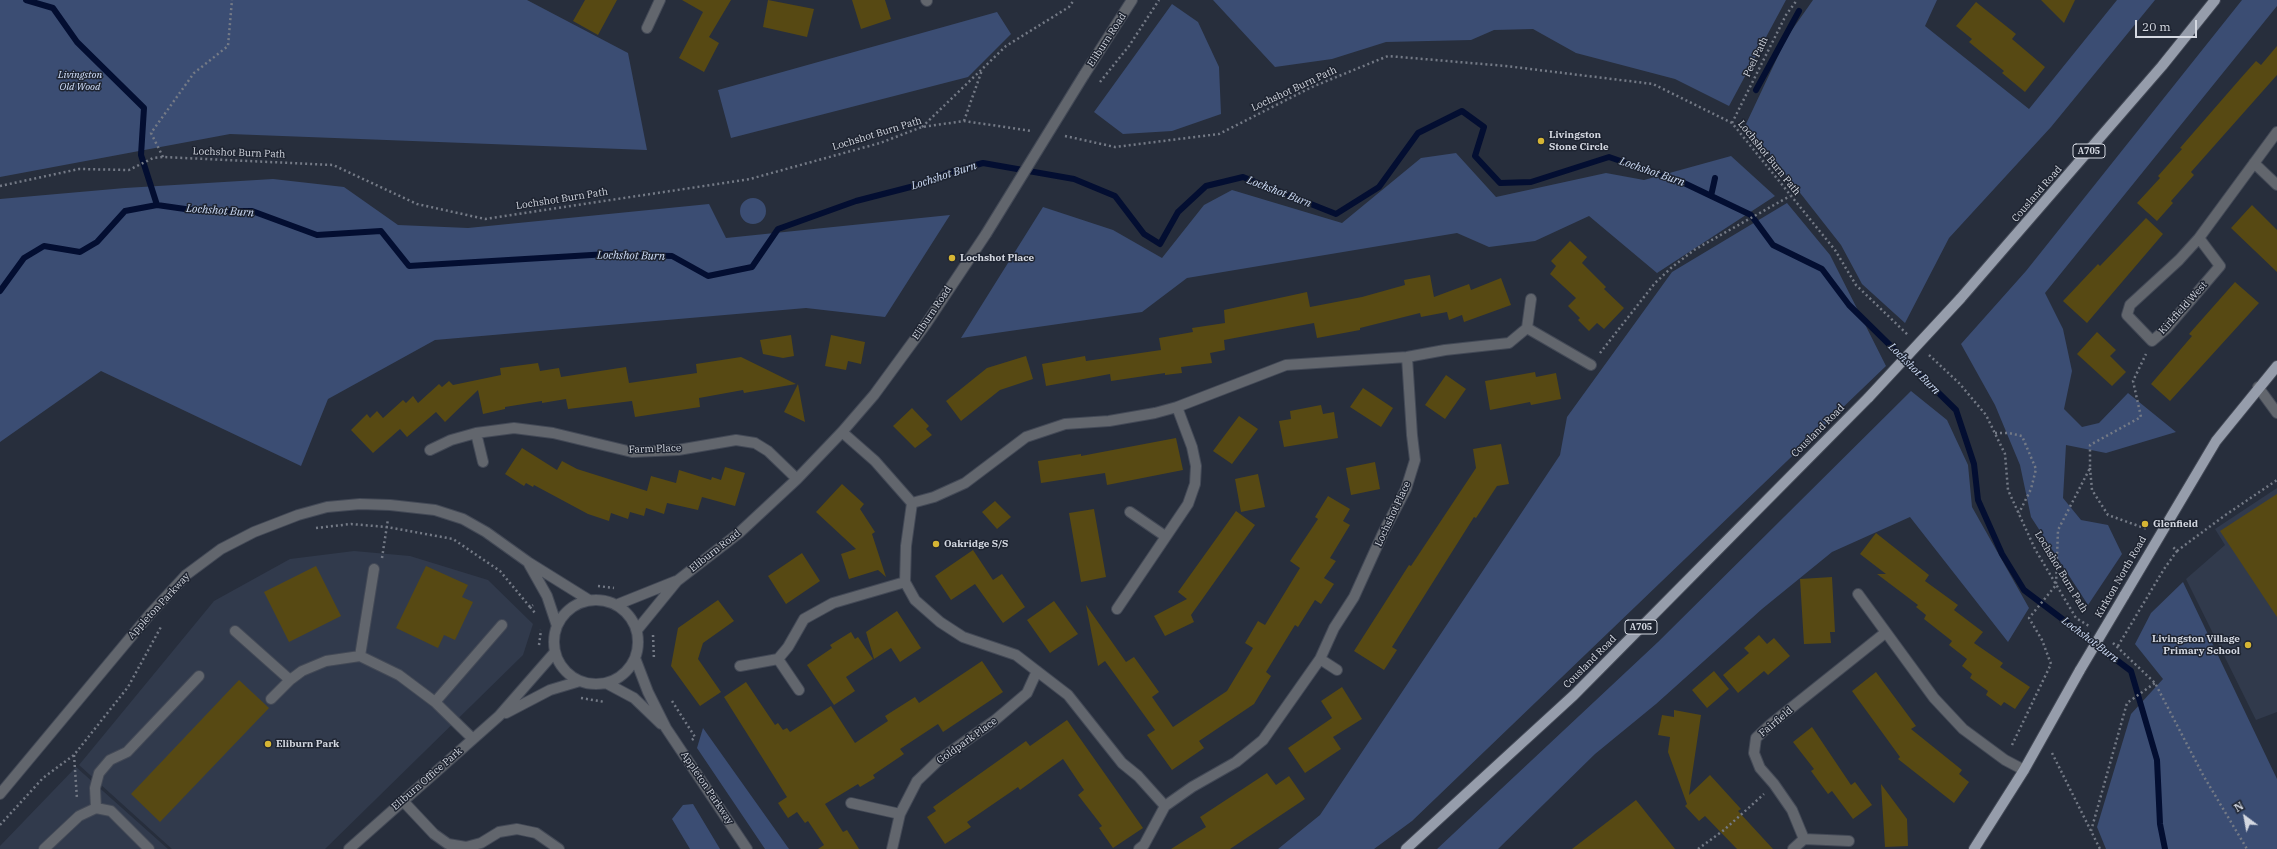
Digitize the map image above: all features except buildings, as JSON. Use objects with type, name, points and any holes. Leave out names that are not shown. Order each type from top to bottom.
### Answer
[{"type":"main road","name":"Cousland Road","points":[[1406,849],[1574,695],[1869,397],[1960,299],[2141,90],[2215,0]]},
{"type":"main road","name":"Kirkton North Road","points":[[1974,849],[2024,770],[2080,670],[2216,441],[2258,387],[2277,366]]},
{"type":"street","points":[[647,28],[660,0]]},
{"type":"street","name":"Eliburn Road","points":[[637,630],[678,581],[739,533],[797,479],[842,432],[874,395],[926,324],[986,234],[1132,0]]},
{"type":"street","name":"Kirkfield West","points":[[2199,238],[2220,266],[2166,329],[2152,341],[2126,315],[2130,305],[2199,238],[2277,132]]},
{"type":"street","points":[[2254,163],[2277,185]]},
{"type":"street","points":[[912,503],[934,497],[964,483],[1026,437],[1066,424],[1108,421],[1155,413],[1177,407],[1286,365],[1407,357],[1445,350],[1509,343],[1527,328],[1531,299]]},
{"type":"street","points":[[1527,328],[1591,365]]},
{"type":"street","name":"Lochshot Place","points":[[1165,806],[1192,787],[1236,762],[1263,740],[1320,659],[1334,628],[1354,596],[1383,533],[1406,489],[1416,460],[1412,435],[1407,357]]},
{"type":"street","points":[[2258,387],[2277,413]]},
{"type":"street","points":[[1117,609],[1188,504],[1195,484],[1196,466],[1192,447],[1177,407]]},
{"type":"street","name":"Farm Place","points":[[430,450],[451,440],[476,433],[514,428],[545,432],[632,452],[678,450],[736,440],[755,443],[768,451],[797,479]]},
{"type":"street","points":[[842,432],[875,461],[912,503],[906,546],[905,582],[915,600],[940,622],[963,637],[1016,655],[1068,695],[1122,763],[1138,776],[1165,806],[1144,845],[1139,849]]},
{"type":"street","points":[[476,433],[482,462]]},
{"type":"street","name":"Appleton Parkway","points":[[0,794],[150,614],[186,575],[221,549],[241,539],[298,515],[327,507],[360,504],[390,505],[435,510],[463,519],[588,600],[606,601],[616,605],[629,615],[637,630],[638,649],[635,658],[624,674],[606,683],[593,684],[580,681],[569,674],[560,664],[554,639],[557,626],[547,596],[528,562]]},
{"type":"street","points":[[1130,512],[1165,536]]},
{"type":"street","points":[[360,656],[374,569]]},
{"type":"street","name":"Eliburn Road","points":[[616,605],[678,581]]},
{"type":"street","points":[[740,666],[778,659],[788,647],[804,619],[833,603],[905,582]]},
{"type":"street","points":[[1858,594],[1885,634],[1934,698],[1963,729],[2005,760],[2024,770]]},
{"type":"street","points":[[557,626],[564,615],[574,606],[588,600]]},
{"type":"street","points":[[435,702],[502,625]]},
{"type":"street","points":[[235,631],[290,680]]},
{"type":"street","name":"Fairfield","points":[[1804,839],[1792,810],[1774,784],[1760,768],[1754,753],[1756,738],[1770,724],[1885,634]]},
{"type":"street","name":"Eliburn Office Park","points":[[352,846],[499,716],[556,652]]},
{"type":"street","points":[[271,698],[302,671],[326,661],[360,656],[399,675],[435,702],[473,739]]},
{"type":"street","name":"Appleton Parkway","points":[[635,658],[648,692],[666,728],[747,849]]},
{"type":"street","points":[[778,659],[799,690]]},
{"type":"street","points":[[1320,659],[1337,670]]},
{"type":"street","name":"Goldpark Place","points":[[892,849],[900,814],[917,781],[938,760],[994,721],[1027,693],[1037,671]]},
{"type":"street","points":[[96,808],[95,788],[99,773],[110,760],[127,752],[199,676]]},
{"type":"street","name":"Eliburn Office Park","points":[[499,716],[550,690],[580,681]]},
{"type":"street","name":"Appleton Parkway","points":[[606,683],[634,698],[666,728]]},
{"type":"street","points":[[403,800],[434,834],[448,844],[466,848],[481,843],[499,832],[517,829],[536,833],[559,849]]},
{"type":"street","points":[[851,803],[900,814]]},
{"type":"street","points":[[44,849],[79,816],[96,808],[111,811],[149,849]]},
{"type":"street","points":[[1793,849],[1804,839],[1848,841]]},
{"type":"path","points":[[163,157],[151,133],[194,73],[228,46],[232,0]]},
{"type":"path","points":[[922,127],[1006,46],[1069,7],[1074,0]]},
{"type":"path","points":[[1100,82],[1129,46],[1159,0]]},
{"type":"path","name":"Peel Path","points":[[1732,123],[1786,14],[1796,0]]},
{"type":"path","name":"Lochshot Burn Path","points":[[1058,135],[1115,147],[1219,134],[1312,86],[1388,56],[1506,66],[1653,84],[1732,123],[1835,250],[1856,285],[1913,340]]},
{"type":"path","points":[[964,122],[982,70]]},
{"type":"path","name":"Lochshot Burn Path","points":[[0,186],[79,169],[129,170],[153,158],[163,157],[333,165],[417,204],[485,219],[750,179],[880,143],[922,127],[964,122],[1035,132]]},
{"type":"path","points":[[1591,365],[1655,283],[1694,250],[1790,196]]},
{"type":"path","points":[[2152,341],[2133,381],[2141,417],[2090,445],[2092,490],[2108,515],[2160,533],[2177,551]]},
{"type":"path","name":"Lochshot Burn Path","points":[[1924,351],[1959,384],[1986,415],[2005,454],[2008,490],[2035,549],[2076,618],[2094,630]]},
{"type":"path","points":[[1995,433],[2009,433],[2022,436],[2036,469],[2031,489],[2018,513]]},
{"type":"path","points":[[2005,760],[2051,664],[2042,640],[2029,618],[2056,584],[2058,530],[2090,468]]},
{"type":"path","points":[[2118,646],[2164,569],[2177,551],[2224,516],[2277,480]]},
{"type":"path","points":[[374,569],[382,559],[390,505]]},
{"type":"path","points":[[313,528],[351,524],[386,527],[453,539],[500,571],[530,607],[547,596]]},
{"type":"path","points":[[595,585],[619,588]]},
{"type":"path","points":[[0,825],[43,778],[74,755],[128,686],[164,622]]},
{"type":"path","points":[[656,667],[654,661],[653,636],[657,630]]},
{"type":"path","points":[[2112,642],[2118,646],[2155,683],[2203,775],[2247,849]]},
{"type":"path","points":[[2091,831],[2127,703],[2155,683]]},
{"type":"path","points":[[670,698],[695,737],[680,748]]},
{"type":"path","points":[[2044,736],[2100,849]]},
{"type":"path","points":[[74,755],[79,816]]},
{"type":"path","points":[[1698,849],[1724,830],[1774,784]]},
{"type":"shaded area","name":"Livingston Village Primary School","points":[[2277,488],[2277,712],[2256,720],[2186,579],[2225,545],[2215,529]]},
{"type":"shaded area","points":[[354,551],[410,556],[488,580],[533,624],[523,655],[325,849],[172,849],[79,765],[214,601],[290,559]]},
{"type":"shaded area","points":[[76,767],[168,849],[0,849],[0,846]]},
{"type":"green space","name":"Livingston Old Wood","points":[[0,0],[527,0],[628,53],[647,150],[230,134],[0,177]]},
{"type":"green space","points":[[1213,0],[1786,0],[1729,106],[1675,79],[1576,53],[1533,29],[1494,30],[1471,40],[1386,42],[1332,59],[1275,67]]},
{"type":"green space","points":[[1813,0],[1937,0],[1925,26],[2029,109],[2117,0],[2155,0],[2051,127],[1949,238],[1905,323],[1862,284],[1841,245],[1746,124],[1787,37]]},
{"type":"green space","points":[[2242,0],[2277,0],[2277,6],[2045,293],[2063,329],[2072,371],[2064,409],[2082,427],[2099,423],[2128,393],[2176,432],[2106,453],[2066,445],[2063,498],[2081,520],[2108,525],[2122,554],[2088,605],[2031,517],[2020,465],[1995,405],[1961,344],[2026,271]]},
{"type":"green space","points":[[1172,4],[1198,22],[1219,67],[1221,114],[1172,131],[1123,134],[1094,112]]},
{"type":"green space","points":[[997,12],[1011,34],[968,77],[731,138],[718,90]]},
{"type":"green space","points":[[1456,153],[1496,197],[1606,173],[1644,180],[1731,156],[1775,196],[1657,273],[1589,216],[1535,241],[1489,247],[1457,233],[1187,278],[1142,312],[961,338],[1043,207],[1113,230],[1162,258],[1204,205],[1232,190],[1342,223],[1421,158]]},
{"type":"green space","points":[[273,179],[344,187],[398,225],[468,228],[709,204],[726,238],[950,215],[885,317],[806,308],[435,340],[328,399],[301,466],[101,371],[0,442],[0,199],[125,188]]},
{"type":"green space","points":[[753,198],[762,202],[766,211],[762,220],[753,224],[744,220],[740,211],[744,202]]},
{"type":"green space","points":[[1787,203],[1830,255],[1886,366],[1412,821],[1374,849],[1278,849],[1320,815],[1560,455],[1567,417],[1672,272]]},
{"type":"green space","points":[[1911,391],[1947,420],[1968,465],[1972,507],[2029,608],[2008,642],[1910,517],[1832,552],[1762,609],[1656,704],[1595,754],[1498,849],[1437,849],[1658,642]]},
{"type":"green space","points":[[2183,582],[2277,779],[2277,849],[2106,849],[2097,827],[2131,714],[2163,679],[2135,644],[2151,613]]},
{"type":"green space","points":[[703,728],[789,849],[765,849],[697,748]]},
{"type":"green space","points":[[693,804],[720,849],[690,849],[672,819],[683,805]]},
{"type":"waterway","points":[[26,0],[53,8],[77,42],[144,108],[141,155],[157,205]]},
{"type":"waterway","points":[[1756,90],[1799,11]]},
{"type":"waterway","name":"Lochshot Burn","points":[[0,291],[24,258],[44,246],[80,252],[97,242],[125,211],[157,205],[199,211],[252,211],[317,235],[381,231],[409,266],[608,254],[672,256],[708,276],[752,267],[778,229],[856,201],[926,183],[947,173],[983,163],[1074,179],[1115,196],[1144,234],[1160,244],[1178,212],[1206,186],[1243,177],[1336,214],[1379,187],[1418,133],[1462,111],[1484,127],[1475,156],[1500,183],[1531,182],[1609,157],[1684,183],[1751,215],[1773,245],[1822,269],[1849,305],[1956,410],[1974,464],[1978,500],[2002,554],[2024,590],[2131,671],[2157,760],[2160,824],[2165,849]]},
{"type":"waterway","points":[[1711,196],[1715,178]]},
{"type":"place","name":"Livingston Stone Circle","points":[[1541,141]]},
{"type":"place","name":"Lochshot Place","points":[[952,258]]},
{"type":"place","name":"Glenfield","points":[[2145,524]]},
{"type":"place","name":"Oakridge S/S","points":[[936,544]]},
{"type":"place","name":"Livingston Village Primary School","points":[[2248,645]]},
{"type":"place","name":"Eliburn Park","points":[[268,744]]}]
